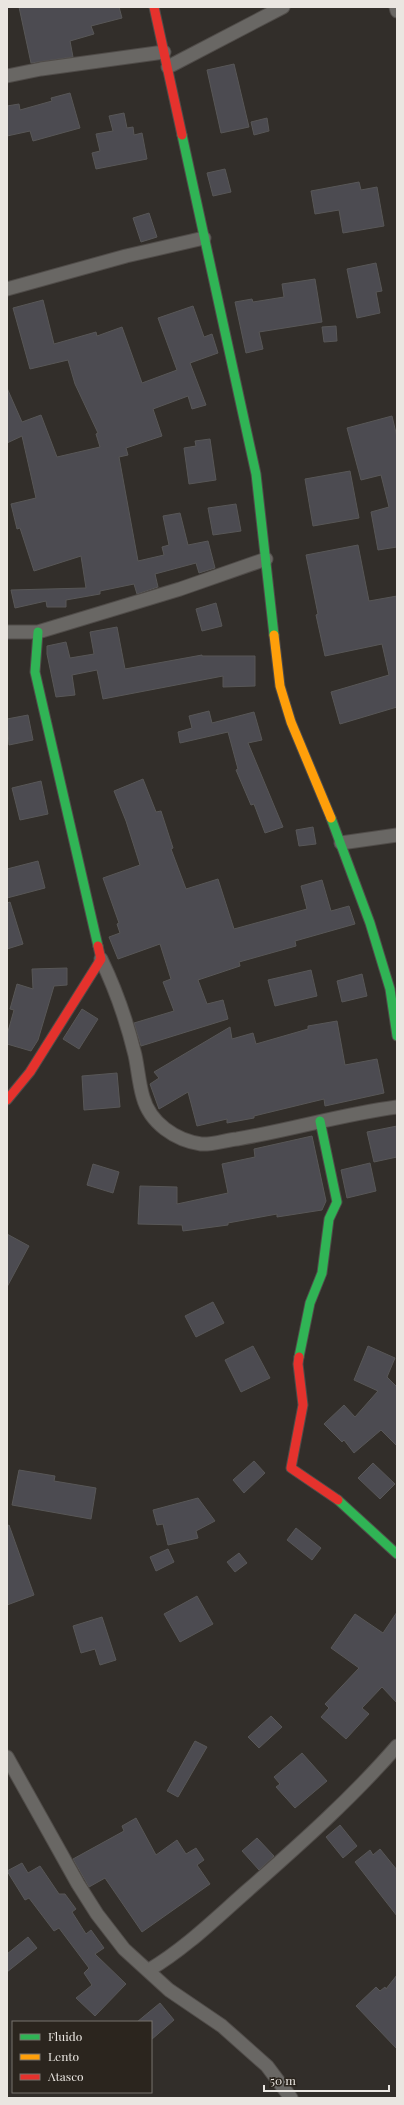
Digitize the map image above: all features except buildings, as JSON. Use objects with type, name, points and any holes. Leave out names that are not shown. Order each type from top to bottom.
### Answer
[{"type":"street","points":[[154,7],[256,474],[280,686],[291,722],[341,843],[394,989],[397,1036]]},
{"type":"street","points":[[168,67],[282,7]]},
{"type":"street","points":[[396,7],[397,11]]},
{"type":"street","points":[[7,76],[41,69],[164,52]]},
{"type":"street","points":[[7,289],[126,256],[204,238]]},
{"type":"street","points":[[7,632],[38,632],[173,591],[266,559]]},
{"type":"street","points":[[38,632],[35,672],[101,958],[118,994],[135,1055],[143,1098],[151,1115],[165,1130],[180,1138],[202,1144],[251,1137],[356,1112],[397,1107]]},
{"type":"street","points":[[341,843],[397,835]]},
{"type":"street","points":[[7,1100],[30,1072],[101,958]]},
{"type":"street","points":[[320,1121],[337,1202],[329,1219],[322,1273],[310,1303],[298,1364],[303,1406],[291,1468],[335,1497],[397,1554]]},
{"type":"street","points":[[149,1970],[191,1941],[304,1840],[397,1746]]},
{"type":"street","points":[[7,1757],[97,1914],[124,1949],[170,1990],[222,2026],[267,2066],[291,2098]]},
{"type":"traffic: fast","points":[[182,135],[256,474],[274,635]]},
{"type":"traffic: fast","points":[[38,632],[35,672],[98,946]]},
{"type":"traffic: fast","points":[[331,818],[370,923],[390,989],[397,1036]]},
{"type":"traffic: fast","points":[[299,1357],[310,1303],[322,1273],[329,1219],[337,1202],[320,1121]]},
{"type":"traffic: fast","points":[[338,1500],[397,1554]]},
{"type":"traffic: slow","points":[[274,635],[280,686],[291,722],[331,818]]},
{"type":"traffic: jam","points":[[154,7],[182,135]]},
{"type":"traffic: jam","points":[[7,1100],[30,1072],[101,959],[98,946]]},
{"type":"traffic: jam","points":[[299,1357],[298,1364],[303,1405],[291,1468],[338,1500]]}]
